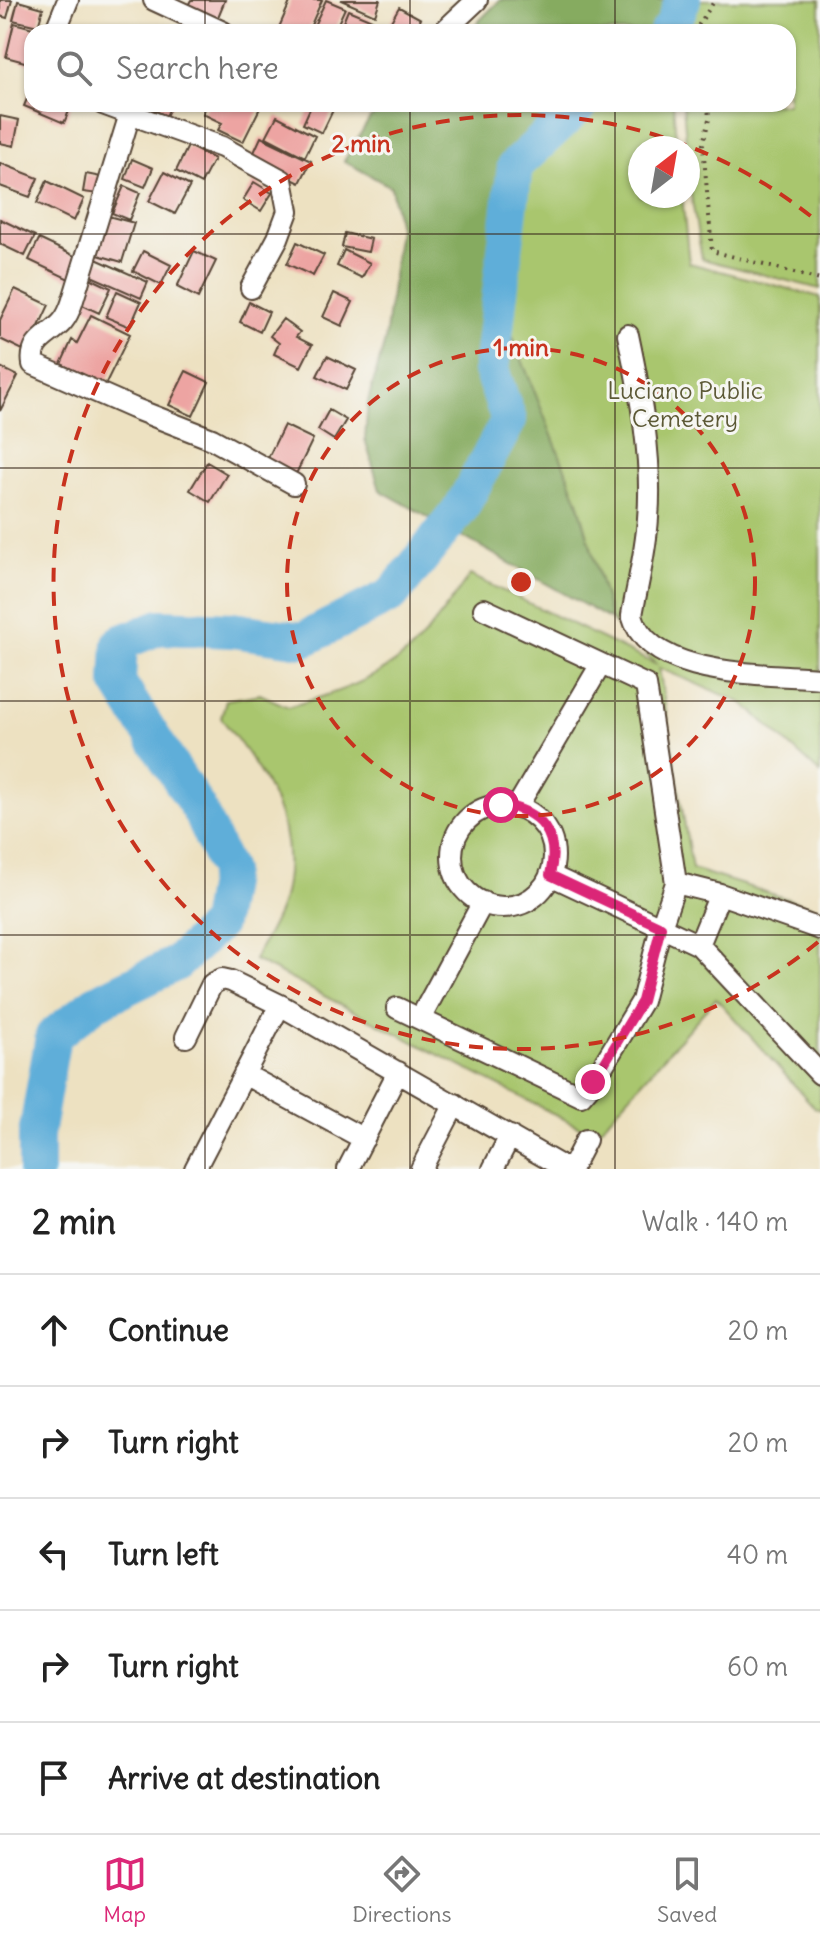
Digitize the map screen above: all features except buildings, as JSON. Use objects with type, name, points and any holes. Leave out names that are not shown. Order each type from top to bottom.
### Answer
[{"type":"street","points":[[58,24],[68,0]]},
{"type":"street","points":[[154,0],[206,24]]},
{"type":"street","points":[[452,24],[477,0]]},
{"type":"street","points":[[125,112],[222,147],[282,180],[288,211],[278,238],[251,288]]},
{"type":"street","points":[[130,114],[72,303],[61,324],[40,338],[31,359],[33,364],[212,439],[294,484]]},
{"type":"street","points":[[628,335],[643,409],[649,514],[632,615],[635,624],[658,649],[690,664],[820,678],[820,670]]},
{"type":"street","points":[[397,1008],[581,1096],[636,1014],[676,883],[646,685],[484,609]]},
{"type":"street","points":[[517,807],[601,664]]},
{"type":"street","points":[[486,807],[517,807],[541,822],[549,834],[553,847],[550,875],[543,887],[522,903],[496,906],[483,902],[470,894],[453,868],[455,838],[473,814],[486,807]]},
{"type":"street","points":[[550,875],[699,945],[820,1074]]},
{"type":"street","points":[[676,883],[720,894],[820,929]]},
{"type":"street","points":[[699,945],[720,894]]},
{"type":"street","points":[[420,1019],[483,902]]},
{"type":"street","points":[[186,1037],[212,984],[222,979],[231,981],[280,1005],[569,1169],[586,1140]]},
{"type":"street","points":[[195,1169],[280,1005]]},
{"type":"street","points":[[348,1169],[398,1072]]},
{"type":"street","points":[[244,1074],[364,1139]]},
{"type":"street","points":[[421,1169],[455,1104]]},
{"type":"street","points":[[493,1169],[510,1136]]},
{"type":"path","points":[[699,24],[715,0]]},
{"type":"path","points":[[709,112],[703,144],[712,251],[820,280]]},
{"type":"green space","points":[[500,0],[696,0],[682,24],[476,24]]},
{"type":"green space","points":[[696,0],[820,0],[820,289],[702,259],[693,208],[700,208],[700,136],[686,136],[684,112],[796,112],[796,24],[682,24]]},
{"type":"green space","points":[[379,112],[582,112],[524,174],[507,322],[578,501],[611,620],[380,490],[365,439],[368,401],[385,341],[399,228],[391,187],[344,161],[370,118]]},
{"type":"green space","name":"Luciano Public Cemetery","points":[[582,112],[674,112],[676,136],[628,136],[628,208],[683,208],[689,263],[820,297],[820,773],[743,703],[659,668],[692,869],[820,909],[820,1110],[716,998],[595,1135],[254,960],[281,906],[287,871],[287,846],[282,823],[264,780],[221,718],[226,700],[260,694],[288,707],[339,691],[372,676],[416,645],[470,575],[657,665],[611,620],[578,501],[502,312],[524,174]]},
{"type":"waterway","points":[[673,24],[683,0]]},
{"type":"waterway","points":[[36,1169],[36,1135],[53,1036],[95,1003],[177,963],[218,924],[227,871],[198,808],[118,682],[120,643],[160,627],[233,630],[302,640],[392,595],[461,508],[509,420],[491,370],[515,166],[572,112]]},
{"type":"route","points":[[501,805],[517,807],[541,822],[553,847],[550,875],[661,927],[642,1001],[593,1082]]}]
